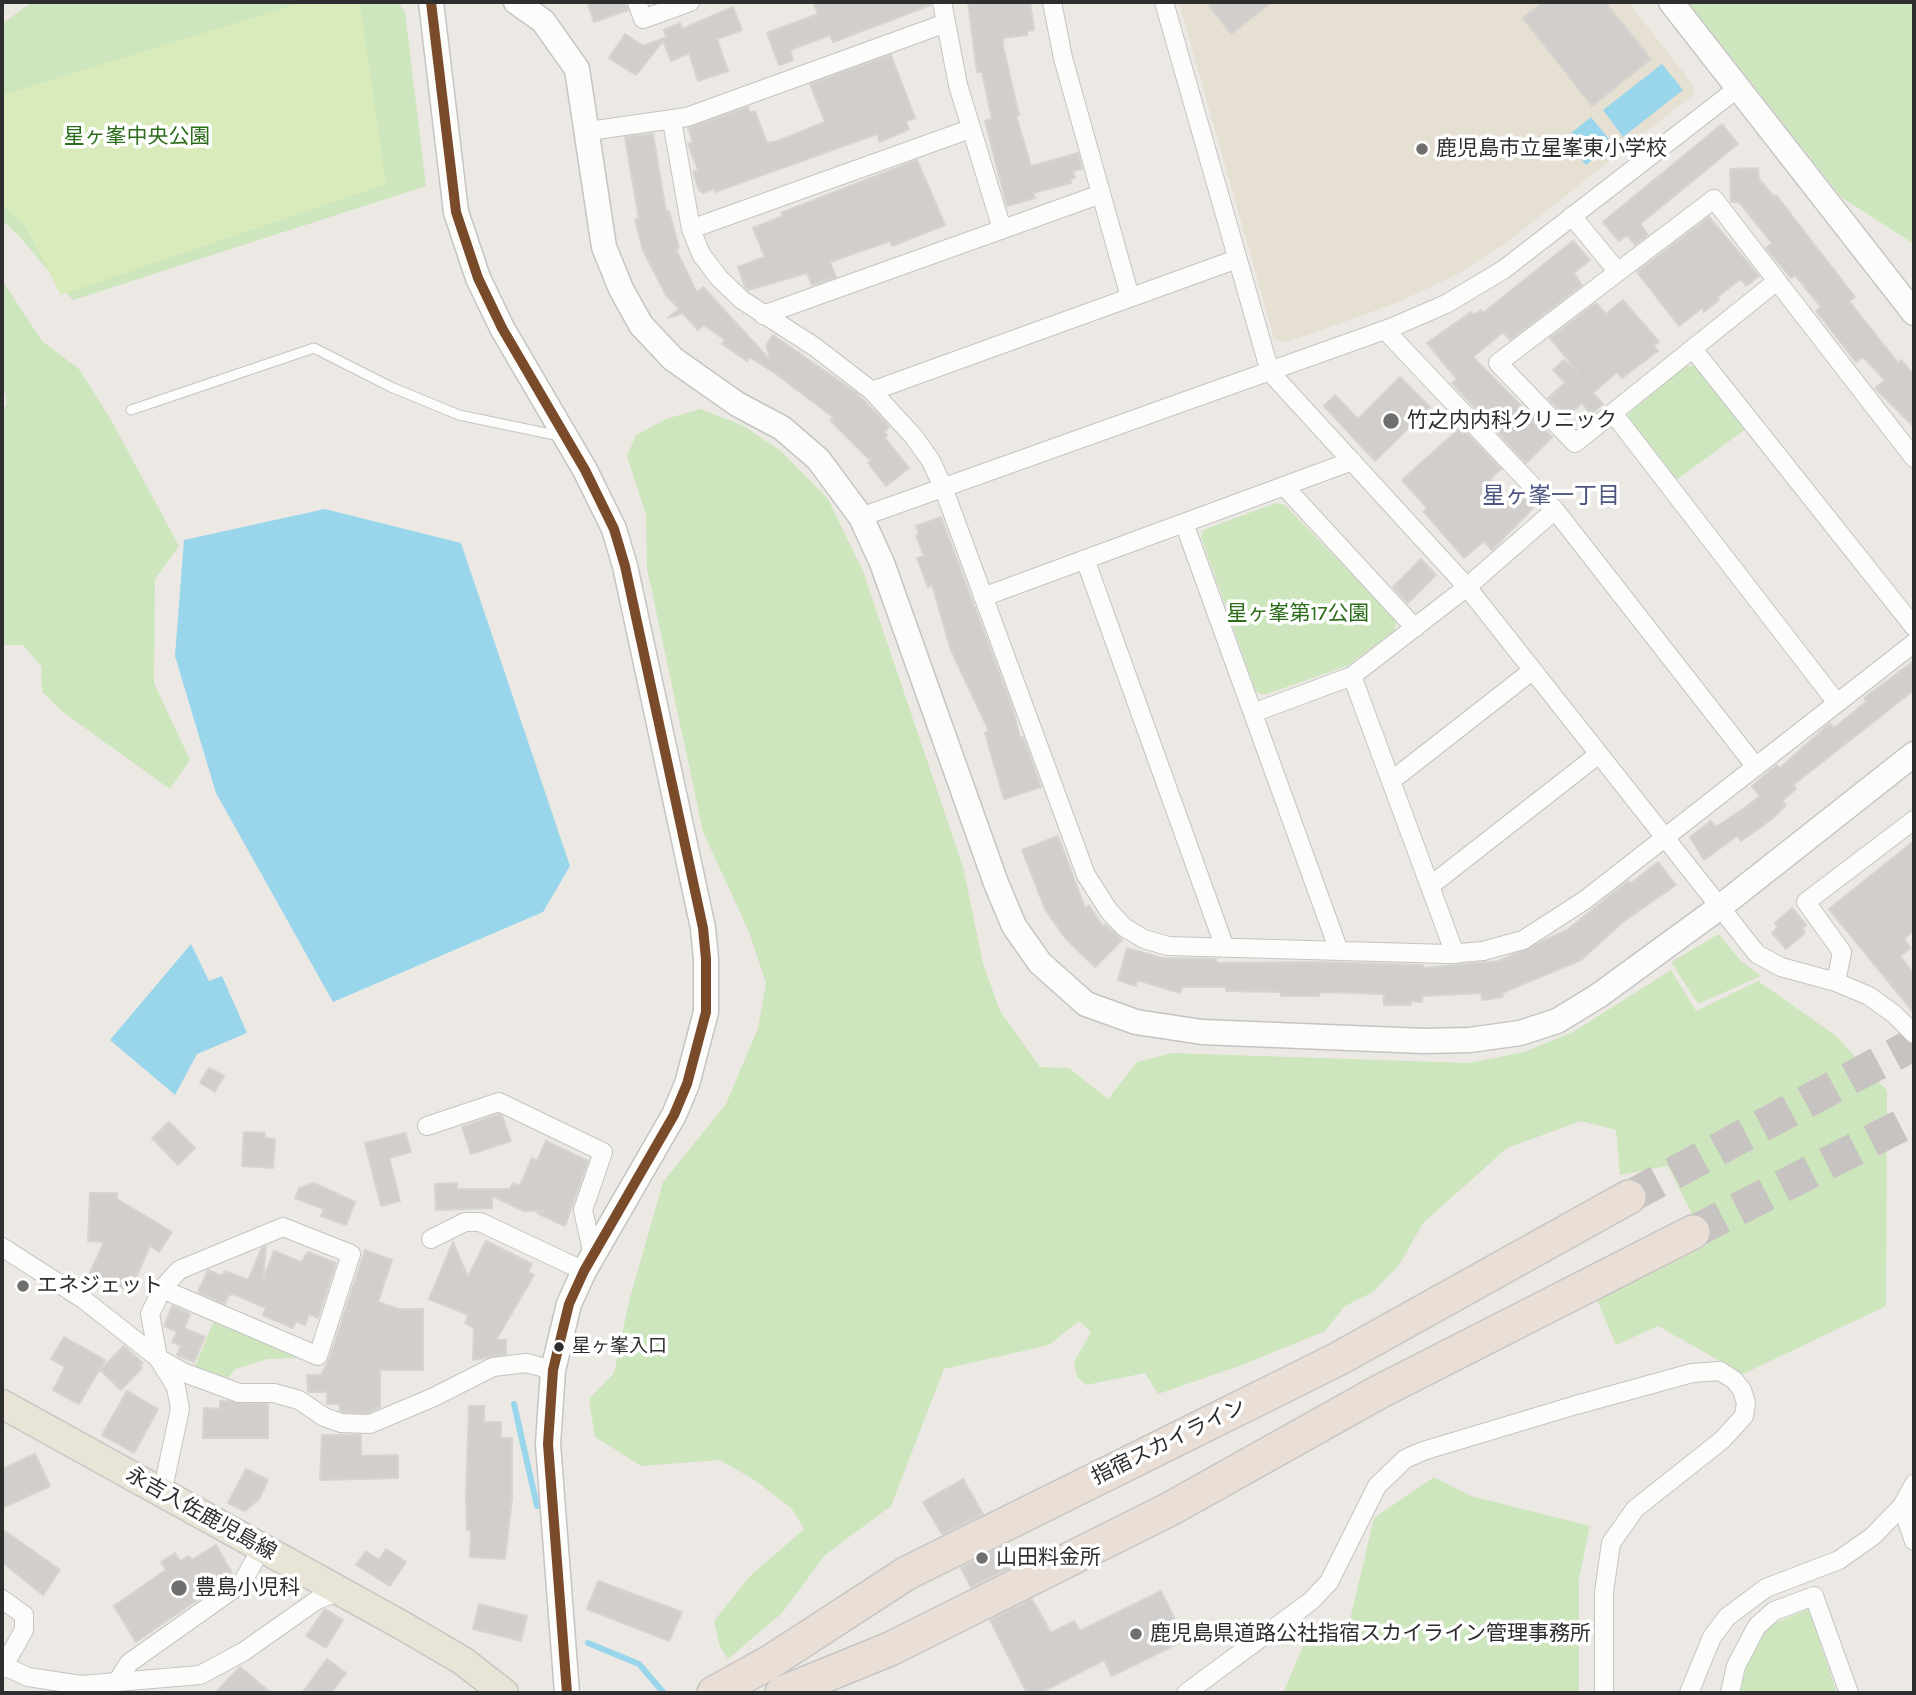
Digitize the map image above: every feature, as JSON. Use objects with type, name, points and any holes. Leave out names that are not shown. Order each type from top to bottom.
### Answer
[{"type":"highway","name":"指宿スカイライン","points":[[714,1693],[770,1662],[906,1573],[1338,1359],[1629,1198]]},
{"type":"highway","points":[[783,1693],[891,1649],[1084,1553],[1170,1509],[1379,1392],[1693,1232]]},
{"type":"main road","name":"永吉入佐鹿児島線","points":[[2,1404],[463,1661],[504,1693]]},
{"type":"street","points":[[432,2],[456,212],[478,278],[502,328],[603,504],[625,566],[703,928],[706,959],[706,1012],[687,1084],[674,1115],[589,1263],[569,1304],[553,1370],[548,1444],[567,1693]]},
{"type":"street","points":[[516,2],[543,21],[577,69],[589,131],[604,247],[621,289],[641,325],[673,359],[737,404],[782,428],[818,459],[861,516],[882,563],[996,883],[1014,926],[1040,963],[1086,1004],[1136,1022],[1202,1032],[1424,1041],[1470,1040],[1520,1033],[1557,1021],[1598,996],[1720,906],[1914,754]]},
{"type":"street","points":[[637,2],[643,19],[690,2]]},
{"type":"street","points":[[943,2],[970,129],[1002,229]]},
{"type":"street","points":[[1052,2],[1063,58],[1130,297]]},
{"type":"street","points":[[1164,2],[1270,372],[1467,587],[1757,954],[1781,967],[1836,982],[1869,996],[1895,1014],[1914,1034]]},
{"type":"street","points":[[1671,2],[1914,313]]},
{"type":"street","points":[[589,131],[672,121],[946,23]]},
{"type":"street","points":[[861,516],[1270,372],[1385,330],[1446,304],[1480,285],[1738,88]]},
{"type":"street","points":[[672,121],[691,229],[702,254],[719,278],[763,315],[815,347],[872,391],[914,437],[943,487],[1076,850],[1098,897],[1124,926],[1144,939],[1168,946],[1455,954],[1483,951],[1524,940],[1585,900],[1914,643]]},
{"type":"street","points":[[691,229],[970,129]]},
{"type":"street","points":[[763,315],[1101,194]]},
{"type":"street","points":[[1777,281],[1575,443],[1498,363],[1714,199],[1914,458]]},
{"type":"street","points":[[1572,216],[1618,272]]},
{"type":"street","points":[[872,391],[1237,259]]},
{"type":"street","points":[[1385,330],[1555,510],[1756,767]]},
{"type":"street","points":[[1693,349],[1914,628]]},
{"type":"street","points":[[1612,413],[1838,704]]},
{"type":"street","points":[[983,597],[1352,461]]},
{"type":"street","points":[[1284,486],[1415,628]]},
{"type":"street","points":[[1253,713],[1352,676],[1467,587],[1555,510]]},
{"type":"street","points":[[1184,523],[1339,951]]},
{"type":"street","points":[[1084,559],[1225,947]]},
{"type":"street","points":[[1391,780],[1533,670]]},
{"type":"street","points":[[1352,676],[1455,954]]},
{"type":"street","points":[[1430,886],[1599,754]]},
{"type":"street","points":[[1836,982],[1842,953],[1806,902],[1914,820]]},
{"type":"street","points":[[427,1126],[499,1102],[603,1152],[583,1210],[589,1263]]},
{"type":"street","points":[[431,1239],[465,1222],[480,1222],[589,1263]]},
{"type":"street","points":[[162,1289],[318,1356],[351,1254],[283,1227],[179,1270],[162,1289],[150,1314],[158,1357],[176,1387],[180,1409],[162,1493]]},
{"type":"street","points":[[2,1247],[83,1299],[158,1357],[185,1373],[239,1393],[274,1393],[299,1400],[324,1417],[341,1423],[370,1424],[434,1397],[493,1367],[526,1363],[553,1370]]},
{"type":"street","points":[[1186,1693],[1311,1601],[1329,1582],[1377,1486],[1405,1459],[1423,1451],[1692,1373],[1720,1371],[1734,1380],[1746,1404],[1744,1416],[1737,1428],[1635,1509],[1611,1543],[1604,1592],[1604,1693]]},
{"type":"street","points":[[1689,1693],[1712,1637],[1746,1600],[1766,1588],[1839,1560],[1872,1536],[1902,1506],[1914,1484]]},
{"type":"street","points":[[1902,1506],[1914,1541]]},
{"type":"street","points":[[117,1682],[129,1663],[242,1583],[262,1548]]},
{"type":"street","points":[[2,1599],[24,1615],[24,1630],[2,1666],[28,1677],[81,1685],[117,1682],[177,1686],[243,1652],[317,1600],[340,1591]]},
{"type":"street","points":[[1730,1693],[1736,1666],[1757,1626],[1774,1611],[1814,1596],[1849,1693]]},
{"type":"lane","points":[[131,410],[314,348],[391,387],[459,415],[566,438]]},
{"type":"shaded area","name":"鹿児島市立星峯東小学校","points":[[1179,2],[1628,2],[1694,86],[1694,94],[1506,243],[1456,275],[1399,302],[1285,343],[1274,338]]},
{"type":"green space","name":"星ヶ峯中央公園","points":[[32,2],[398,2],[405,12],[426,186],[73,300],[20,237],[2,220],[2,24]]},
{"type":"green space","name":"星ヶ峯中央公園","points":[[304,2],[360,3],[386,184],[61,295],[25,226],[2,205],[2,95]]},
{"type":"green space","points":[[1688,2],[1914,2],[1914,244],[1841,197]]},
{"type":"green space","points":[[2,280],[42,341],[79,369],[110,418],[179,546],[155,579],[154,683],[190,760],[170,789],[64,713],[42,692],[41,666],[23,645],[2,645],[2,410],[7,404],[2,378]]},
{"type":"green space","points":[[1686,366],[1697,366],[1747,428],[1675,481],[1629,419],[1629,413]]},
{"type":"green space","points":[[700,409],[742,425],[781,451],[828,499],[863,571],[963,867],[983,963],[1000,1011],[1040,1067],[1069,1068],[1108,1099],[1137,1062],[1172,1053],[1469,1063],[1524,1052],[1573,1032],[1671,970],[1696,1011],[1758,981],[1835,1035],[1887,1091],[1886,1306],[1743,1374],[1658,1326],[1616,1345],[1597,1300],[1707,1245],[1668,1166],[1620,1175],[1616,1130],[1581,1121],[1507,1148],[1423,1223],[1399,1265],[1373,1292],[1345,1306],[1325,1331],[1242,1365],[1158,1394],[1145,1373],[1086,1385],[1077,1377],[1074,1362],[1091,1332],[1079,1321],[1049,1345],[944,1369],[891,1506],[825,1555],[782,1613],[728,1659],[720,1647],[714,1621],[750,1576],[804,1529],[792,1509],[756,1481],[720,1460],[641,1466],[595,1437],[589,1399],[614,1373],[629,1301],[663,1182],[726,1104],[758,1028],[766,983],[749,932],[703,832],[647,568],[646,515],[627,456],[636,435],[666,419]]},
{"type":"green space","name":"星ヶ峯第17公園","points":[[1276,503],[1285,505],[1396,620],[1395,630],[1347,666],[1264,695],[1256,692],[1201,537],[1203,530]]},
{"type":"green space","points":[[1719,934],[1741,961],[1761,976],[1698,1004],[1671,962]]},
{"type":"green space","points":[[214,1320],[298,1358],[268,1359],[235,1369],[228,1378],[194,1369]]},
{"type":"green space","points":[[1434,1477],[1471,1496],[1590,1526],[1579,1579],[1579,1693],[1283,1693],[1312,1625],[1349,1624],[1374,1518]]},
{"type":"green space","points":[[1809,1609],[1837,1693],[1739,1693],[1747,1665],[1765,1627]]},
{"type":"water","points":[[1662,64],[1683,90],[1623,137],[1603,110]]},
{"type":"water","points":[[1591,117],[1613,144],[1586,165],[1565,138]]},
{"type":"water","points":[[325,509],[461,543],[570,866],[543,912],[333,1002],[216,793],[175,656],[184,540]]},
{"type":"water","points":[[191,944],[209,981],[222,976],[247,1033],[197,1054],[175,1095],[110,1040]]},
{"type":"building","points":[[587,2],[626,2],[628,10],[594,22]]},
{"type":"building","points":[[813,2],[931,2],[931,5],[833,42],[830,35],[790,50],[793,60],[779,65],[767,33],[818,14]]},
{"type":"building","points":[[968,2],[1030,2],[1034,30],[1027,31],[1027,35],[1003,38],[1019,115],[1016,116],[1031,166],[1078,153],[1082,169],[1073,171],[1075,178],[1070,179],[1071,183],[1033,193],[1035,198],[1007,206],[985,121],[992,119],[982,72],[977,72]]},
{"type":"building","points":[[1206,2],[1272,2],[1231,34]]},
{"type":"building","points":[[1543,2],[1605,2],[1651,59],[1592,106],[1523,18]]},
{"type":"building","points":[[733,7],[742,30],[717,39],[728,71],[698,81],[689,53],[671,61],[663,41],[636,75],[609,58],[625,34],[643,46],[667,37],[664,30],[680,23],[682,29]]},
{"type":"building","points":[[891,55],[915,118],[906,121],[909,129],[880,142],[877,134],[715,192],[714,188],[703,193],[699,190],[693,172],[698,170],[688,144],[693,142],[688,128],[748,107],[750,113],[755,111],[767,143],[778,141],[825,122],[810,84]]},
{"type":"building","points":[[1722,124],[1738,144],[1640,224],[1648,235],[1635,245],[1627,235],[1619,241],[1603,222]]},
{"type":"building","points":[[653,134],[666,212],[669,211],[679,248],[676,250],[697,293],[703,287],[771,361],[766,346],[773,335],[855,392],[884,421],[889,427],[884,432],[887,435],[885,438],[909,468],[886,486],[868,463],[871,461],[830,420],[833,417],[776,374],[750,357],[747,361],[722,344],[725,340],[704,325],[698,330],[683,313],[668,318],[679,309],[666,295],[643,250],[635,220],[639,219],[625,137]]},
{"type":"building","points":[[917,160],[945,225],[892,246],[890,241],[830,262],[836,277],[812,285],[807,273],[748,290],[745,287],[738,267],[765,257],[753,228],[783,216],[781,213]]},
{"type":"building","points":[[1758,168],[1759,179],[1774,197],[1776,195],[1855,297],[1849,301],[1898,363],[1901,360],[1914,375],[1914,427],[1875,388],[1885,380],[1863,357],[1856,362],[1816,311],[1821,307],[1795,275],[1791,278],[1766,248],[1772,243],[1739,202],[1731,202],[1730,169]]},
{"type":"building","points":[[1709,217],[1759,276],[1746,286],[1741,279],[1717,297],[1719,300],[1704,312],[1702,308],[1679,326],[1637,272]]},
{"type":"building","points":[[1573,241],[1590,260],[1574,273],[1582,285],[1510,340],[1503,332],[1473,357],[1552,437],[1526,463],[1452,383],[1457,379],[1427,343],[1471,312],[1474,315],[1481,310],[1483,313]]},
{"type":"building","points":[[1623,300],[1659,342],[1653,346],[1658,351],[1622,378],[1617,372],[1593,393],[1603,404],[1591,414],[1582,403],[1566,417],[1548,398],[1565,383],[1553,370],[1564,360],[1578,372],[1550,338],[1596,303],[1606,314]]},
{"type":"building","name":"竹之内内科クリニック","points":[[1400,377],[1430,407],[1375,461],[1324,406],[1335,395],[1358,419]]},
{"type":"building","points":[[1461,427],[1501,469],[1490,479],[1511,501],[1519,493],[1533,508],[1492,550],[1484,541],[1464,558],[1424,512],[1427,508],[1402,480]]},
{"type":"building","points":[[941,517],[1012,707],[1020,737],[1023,737],[1041,787],[1004,799],[985,733],[989,731],[951,650],[932,585],[928,587],[917,558],[924,556],[916,536],[919,534],[916,526]]},
{"type":"building","points":[[1421,559],[1436,575],[1408,603],[1393,587]]},
{"type":"building","points":[[1914,661],[1914,690],[1793,785],[1796,789],[1782,801],[1786,805],[1772,819],[1741,841],[1737,836],[1704,860],[1690,837],[1711,821],[1716,827],[1760,796],[1752,786],[1777,765],[1779,769],[1830,723],[1834,728],[1867,701],[1864,698]]},
{"type":"building","points":[[1058,836],[1085,908],[1089,905],[1103,927],[1105,924],[1122,940],[1095,967],[1066,939],[1045,909],[1022,850]]},
{"type":"building","points":[[1914,841],[1914,930],[1904,939],[1911,948],[1900,956],[1914,974],[1914,1013],[1829,909]]},
{"type":"building","points":[[1658,862],[1676,885],[1624,921],[1581,960],[1502,993],[1503,997],[1482,1000],[1481,993],[1422,996],[1422,1002],[1411,1001],[1411,1005],[1384,1005],[1384,994],[1319,992],[1319,996],[1281,996],[1281,992],[1226,991],[1226,987],[1182,987],[1180,993],[1137,980],[1136,986],[1118,980],[1127,948],[1162,958],[1216,959],[1216,963],[1318,962],[1423,965],[1423,968],[1499,961],[1567,930],[1628,881],[1630,884]]},
{"type":"building","points":[[1792,908],[1806,925],[1802,928],[1805,933],[1786,949],[1772,933],[1778,927],[1775,923]]},
{"type":"building","points":[[209,1068],[224,1076],[215,1092],[200,1083]]},
{"type":"building","points":[[499,1114],[511,1141],[471,1154],[462,1127]]},
{"type":"building","points":[[169,1122],[195,1148],[178,1165],[152,1138]]},
{"type":"building","points":[[244,1132],[265,1133],[265,1138],[275,1139],[273,1168],[242,1166]]},
{"type":"building","points":[[405,1133],[411,1152],[389,1158],[400,1201],[381,1206],[365,1143]]},
{"type":"building","points":[[546,1141],[588,1161],[565,1226],[537,1213],[546,1210],[524,1211],[492,1196],[492,1208],[436,1210],[435,1184],[457,1183],[457,1189],[510,1189],[513,1183],[520,1186],[532,1158],[537,1161]]},
{"type":"building","points":[[314,1183],[355,1202],[346,1225],[321,1216],[324,1209],[295,1198],[299,1188]]},
{"type":"building","points":[[90,1193],[117,1193],[117,1199],[172,1232],[159,1252],[150,1246],[130,1291],[90,1273],[104,1242],[88,1241]]},
{"type":"building","points":[[486,1241],[532,1264],[528,1272],[534,1275],[496,1340],[506,1340],[506,1354],[473,1360],[474,1328],[465,1323],[468,1315],[429,1299],[453,1242],[468,1277]]},
{"type":"building","points":[[266,1246],[263,1279],[274,1251],[301,1262],[308,1252],[336,1263],[318,1318],[309,1314],[305,1325],[296,1321],[293,1328],[263,1315],[266,1308],[233,1294],[228,1296],[225,1304],[198,1292],[208,1270],[222,1276],[225,1271],[248,1280],[262,1248]]},
{"type":"building","points":[[365,1250],[392,1260],[378,1302],[398,1309],[423,1309],[423,1370],[380,1370],[380,1407],[368,1413],[343,1412],[340,1410],[340,1404],[327,1404],[327,1392],[308,1392],[307,1375],[321,1375],[329,1360]]},
{"type":"building","points":[[172,1306],[190,1314],[184,1328],[205,1337],[194,1362],[177,1355],[181,1346],[172,1342],[177,1332],[164,1326]]},
{"type":"building","points":[[64,1337],[105,1360],[79,1404],[53,1390],[65,1367],[51,1359]]},
{"type":"building","points":[[124,1346],[143,1363],[140,1365],[142,1368],[121,1390],[100,1370]]},
{"type":"building","points":[[127,1391],[158,1409],[134,1453],[102,1435]]},
{"type":"building","points":[[220,1401],[268,1404],[268,1438],[203,1438],[204,1408],[220,1409]]},
{"type":"building","points":[[469,1406],[484,1406],[484,1422],[501,1422],[501,1438],[512,1438],[512,1498],[505,1559],[470,1557],[471,1530],[467,1530],[466,1497]]},
{"type":"building","points":[[322,1435],[361,1435],[361,1456],[398,1455],[398,1478],[320,1480]]},
{"type":"building","points":[[35,1454],[50,1486],[2,1508],[2,1469]]},
{"type":"building","points":[[246,1469],[268,1480],[259,1499],[245,1511],[228,1503]]},
{"type":"building","points":[[963,1479],[983,1514],[942,1534],[923,1502]]},
{"type":"building","points":[[2,1529],[60,1570],[43,1595],[2,1562]]},
{"type":"building","points":[[216,1545],[233,1575],[136,1642],[114,1606],[166,1570],[161,1562],[175,1553],[180,1561],[189,1556],[192,1560]]},
{"type":"building","points":[[1002,1547],[1013,1566],[971,1587],[961,1568]]},
{"type":"building","points":[[386,1549],[406,1562],[390,1586],[356,1565],[366,1551],[379,1560]]},
{"type":"building","points":[[598,1581],[682,1612],[669,1641],[587,1609]]},
{"type":"building","points":[[1161,1591],[1185,1640],[1112,1676],[1104,1660],[1040,1693],[1027,1693],[990,1620],[1032,1599],[1051,1633],[1074,1621],[1080,1631]]},
{"type":"building","points":[[479,1604],[527,1616],[521,1641],[473,1629]]},
{"type":"building","points":[[325,1609],[343,1620],[326,1648],[306,1636]]},
{"type":"building","points":[[327,1659],[346,1673],[331,1693],[302,1693]]},
{"type":"building","points":[[240,1667],[271,1693],[215,1693]]},
{"type":"waterway","points":[[514,1404],[537,1506]]},
{"type":"waterway","points":[[588,1643],[639,1664],[664,1693]]},
{"type":"tunnel","points":[[1629,1197],[1914,1044]]},
{"type":"tunnel","points":[[1693,1232],[1914,1119]]},
{"type":"transit line","points":[[431,2],[456,212],[478,278],[502,328],[585,470],[614,529],[625,566],[703,928],[706,959],[706,1012],[687,1084],[674,1115],[584,1271],[569,1304],[553,1370],[548,1444],[567,1693]]},
{"type":"place","name":"鹿児島市立星峯東小学校","points":[[1422,149]]},
{"type":"place","name":"竹之内内科クリニック","points":[[1391,421]]},
{"type":"place","name":"エネジェット","points":[[23,1286]]},
{"type":"place","name":"星ヶ峯入口","points":[[559,1347]]},
{"type":"place","name":"山田料金所","points":[[982,1558]]},
{"type":"place","name":"豊島小児科","points":[[179,1588]]},
{"type":"place","name":"鹿児島県道路公社指宿スカイライン管理事務所","points":[[1136,1634]]},
{"type":"district","name":"星ヶ峯一丁目","points":[[1551,496]]}]
